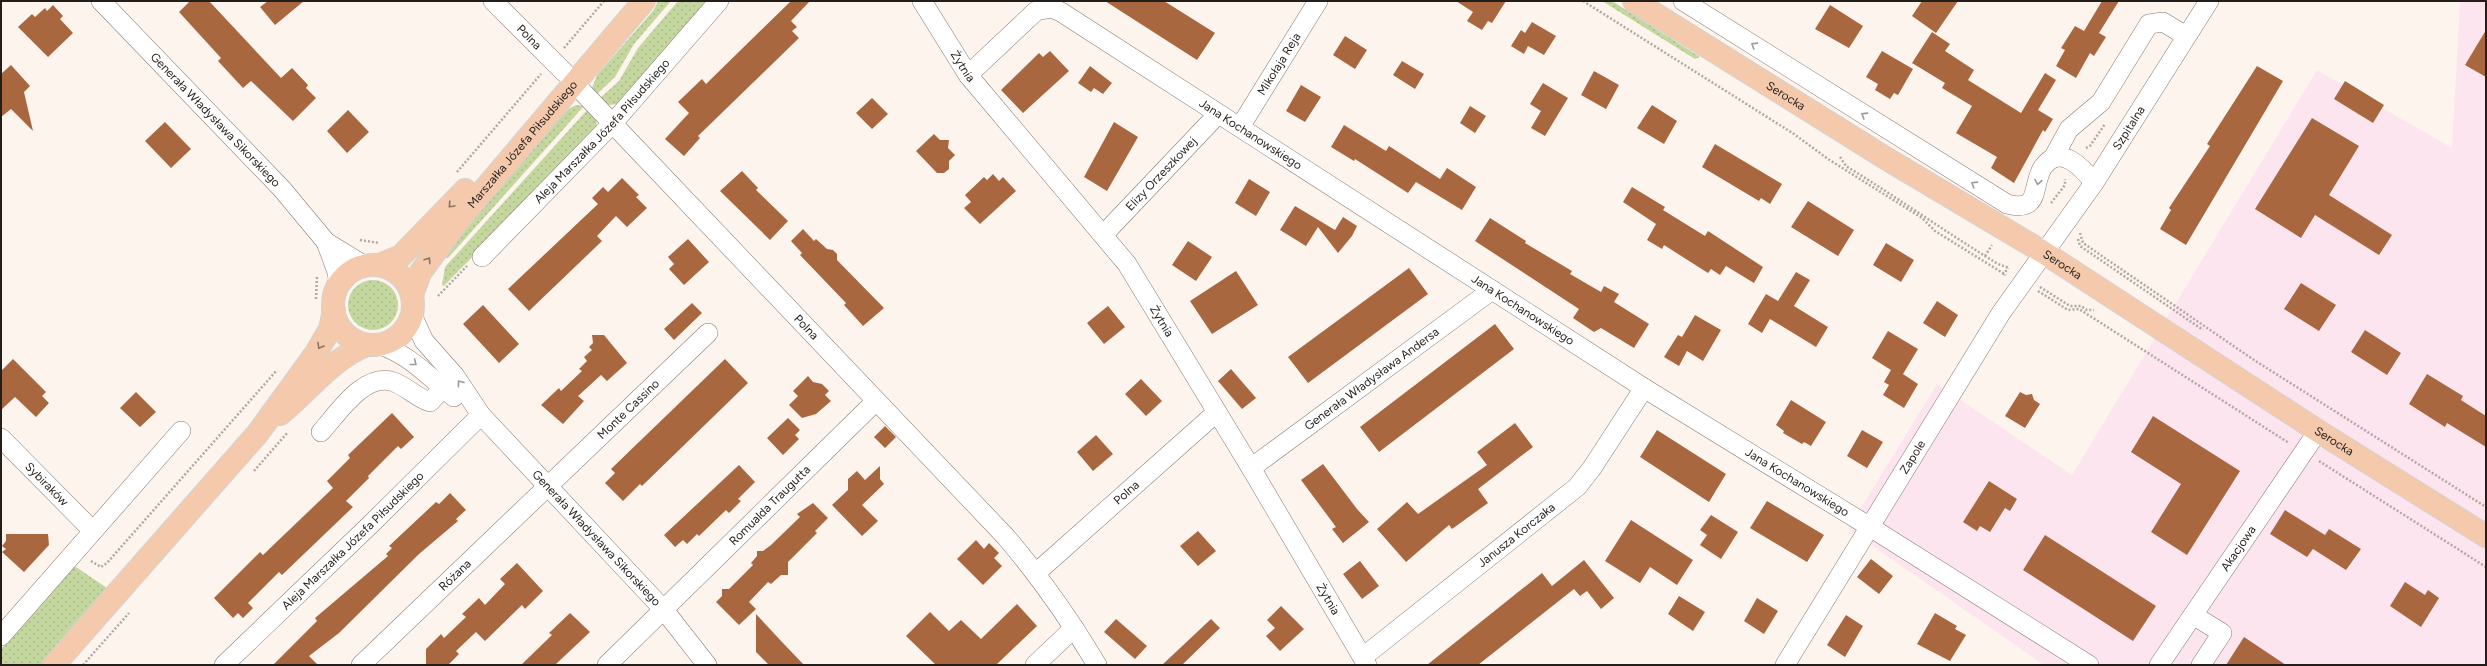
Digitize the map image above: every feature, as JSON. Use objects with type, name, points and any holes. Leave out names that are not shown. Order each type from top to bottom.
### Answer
[{"type":"main road","name":"Marszałka Józefa Piłsudskiego","points":[[372,266],[393,261],[415,243],[491,160],[564,73],[628,1]]},
{"type":"main road","name":"Marszałka Józefa Piłsudskiego","points":[[412,305],[420,273],[564,73],[644,1]]},
{"type":"main road","name":"Serocka","points":[[1634,1],[1886,159],[2043,252],[2318,431],[2486,536]]},
{"type":"main road","points":[[258,433],[288,408],[331,367],[353,350],[373,345],[400,335],[412,305],[408,284],[400,275],[390,269],[372,266],[346,276],[339,285],[334,297],[325,306]]},
{"type":"main road","points":[[325,306],[344,333],[354,340],[373,345]]},
{"type":"main road","points":[[54,665],[258,433],[316,353],[330,329],[325,306]]},
{"type":"street","name":"Generała Władysława Sikorskiego","points":[[101,1],[282,189],[326,242],[336,268],[339,285]]},
{"type":"street","name":"Polna","points":[[493,1],[613,123],[1006,537],[1036,573],[1074,628],[1097,665]]},
{"type":"street","name":"Aleja Marszałka Józefa Piłsudskiego","points":[[482,257],[613,123],[719,1]]},
{"type":"street","name":"Żytnia","points":[[922,1],[968,75],[1104,234],[1127,264],[1251,468],[1365,661]]},
{"type":"street","name":"Mikołaja Reja","points":[[1240,128],[1318,1]]},
{"type":"street","points":[[1683,1],[2007,204],[2016,207],[2030,202],[2035,195],[2044,167],[2053,158],[2069,129],[2101,102],[2149,24],[2163,22],[2186,36]]},
{"type":"street","name":"Szpitalna","points":[[2043,252],[2094,183],[2209,1]]},
{"type":"street","name":"Jana Kochanowskiego","points":[[968,75],[1030,15],[1036,11],[1052,8],[1644,388],[1870,526],[2089,665]]},
{"type":"street","name":"Elizy Orzeszkowej","points":[[1104,234],[1218,114]]},
{"type":"street","points":[[2053,158],[2063,157],[2074,161],[2083,168],[2094,183]]},
{"type":"street","name":"Generała Władysława Sikorskiego","points":[[326,242],[372,266]]},
{"type":"street","name":"Zapole","points":[[1785,665],[1997,320],[2043,252]]},
{"type":"street","name":"Generała Władysława Andersa","points":[[1251,468],[1492,290]]},
{"type":"street","name":"Generała Władysława Sikorskiego","points":[[412,305],[424,341],[455,376],[481,416]]},
{"type":"street","name":"Monte Cassino","points":[[548,484],[708,333]]},
{"type":"street","name":"Generała Władysława Sikorskiego","points":[[373,345],[397,351],[408,358],[481,416],[548,484],[664,610],[708,665]]},
{"type":"street","points":[[321,432],[358,392],[373,383],[394,382],[430,402],[444,388]]},
{"type":"street","name":"Janusza Korczaka","points":[[1365,661],[1577,487],[1592,468],[1644,388]]},
{"type":"street","name":"Romualda Traugutta","points":[[606,665],[664,610],[876,401]]},
{"type":"street","name":"Polna","points":[[1036,573],[1217,412]]},
{"type":"street","name":"Aleja Marszałka Józefa Piłsudskiego","points":[[224,665],[481,416]]},
{"type":"street","points":[[1,636],[181,431]]},
{"type":"street","name":"Akacjowa","points":[[2159,665],[2318,431]]},
{"type":"street","name":"Sybiraków","points":[[1,438],[93,531]]},
{"type":"street","name":"Różana","points":[[361,665],[548,484]]},
{"type":"street","points":[[2193,615],[2222,633],[2201,665]]},
{"type":"street","points":[[1035,665],[1074,628]]},
{"type":"path","points":[[454,174],[564,73],[604,1]]},
{"type":"path","points":[[1840,157],[1846,166],[1925,215],[1937,227],[1998,264],[2026,278],[2070,306],[2081,306],[2087,310],[2094,310]]},
{"type":"path","points":[[2065,222],[2076,233],[2080,246],[2239,355]]},
{"type":"path","points":[[2065,222],[2079,228],[2083,243],[2254,360],[2486,507]]},
{"type":"path","points":[[354,239],[383,243]]},
{"type":"path","points":[[438,296],[475,258],[482,257]]},
{"type":"path","points":[[318,271],[325,306]]},
{"type":"path","points":[[77,549],[96,566],[100,567],[107,564],[279,368]]},
{"type":"path","points":[[250,476],[291,429]]},
{"type":"path","points":[[2419,470],[2486,512]]},
{"type":"path","points":[[83,665],[130,612]]},
{"type":"shaded area","points":[[2460,1],[2486,1],[2486,665],[2044,665],[1848,529],[1937,384],[2072,475],[2317,70],[2452,148]]},
{"type":"green space","points":[[658,1],[671,1],[634,44],[615,77],[596,95],[592,88],[597,75],[653,11]]},
{"type":"green space","points":[[678,1],[710,1],[619,104],[608,105],[599,99],[619,81],[638,48]]},
{"type":"green space","points":[[1602,1],[1612,1],[1700,57],[1695,59]]},
{"type":"green space","points":[[576,105],[584,106],[448,258],[444,258],[496,181],[530,153],[568,109]]},
{"type":"green space","points":[[588,109],[596,116],[597,129],[444,286],[442,285],[445,267]]},
{"type":"green space","points":[[373,280],[387,284],[394,291],[398,305],[394,319],[387,326],[373,330],[359,326],[352,319],[348,305],[352,291],[359,284]]},
{"type":"green space","points":[[73,565],[107,588],[43,665],[1,665],[1,649]]},
{"type":"building","points":[[190,1],[209,1],[281,78],[292,68],[308,85],[306,88],[316,98],[293,121],[251,81],[243,88],[218,61],[221,58],[179,12]]},
{"type":"building","points":[[268,1],[304,1],[275,25],[260,7]]},
{"type":"building","points":[[791,1],[810,1],[791,21],[797,27],[792,31],[799,38],[698,136],[700,138],[684,156],[665,139],[689,113],[678,102],[702,79],[706,84]]},
{"type":"building","points":[[1105,1],[1164,1],[1215,33],[1197,60]]},
{"type":"building","points":[[1456,1],[1506,1],[1492,23],[1488,21],[1482,30],[1467,21],[1473,12]]},
{"type":"building","points":[[1922,1],[1958,1],[1936,33],[1912,16]]},
{"type":"building","points":[[2102,1],[2119,1],[2099,33],[2106,37],[2094,56],[2090,53],[2076,78],[2056,66],[2065,50],[2061,48],[2075,26],[2084,31]]},
{"type":"building","points":[[53,5],[63,16],[60,19],[73,33],[48,57],[18,27],[32,14],[35,17],[45,8],[47,11]]},
{"type":"building","points":[[1830,5],[1863,26],[1849,48],[1815,29]]},
{"type":"building","points":[[1532,22],[1556,36],[1544,55],[1528,46],[1524,54],[1511,46],[1521,30],[1525,33]]},
{"type":"building","points":[[2486,30],[2486,77],[2465,65]]},
{"type":"building","points":[[1932,32],[1950,44],[1945,51],[1974,70],[1968,80],[2021,113],[2045,73],[2056,80],[2038,110],[2053,119],[2045,132],[2043,130],[2014,183],[1991,168],[1997,157],[1956,133],[1972,106],[1942,88],[1945,83],[1912,63]]},
{"type":"building","points":[[1345,36],[1367,50],[1355,69],[1333,55]]},
{"type":"building","points":[[1050,51],[1069,71],[1023,113],[1001,90],[1039,53],[1043,57]]},
{"type":"building","points":[[1882,51],[1913,69],[1898,95],[1894,93],[1890,99],[1875,90],[1878,84],[1866,77]]},
{"type":"building","points":[[1402,61],[1424,74],[1415,89],[1393,75]]},
{"type":"building","points":[[11,65],[30,86],[24,92],[33,131],[11,109],[1,117],[1,74]]},
{"type":"building","points":[[1090,66],[1112,83],[1103,94],[1094,88],[1091,92],[1078,83]]},
{"type":"building","points":[[2257,66],[2283,81],[2186,245],[2160,229],[2171,210],[2169,208],[2210,146],[2207,144]]},
{"type":"building","points":[[1594,71],[1619,85],[1606,109],[1581,95]]},
{"type":"building","points":[[2345,81],[2384,105],[2373,123],[2334,99]]},
{"type":"building","points":[[1543,83],[1568,98],[1545,136],[1531,128],[1541,111],[1530,104]]},
{"type":"building","points":[[1301,85],[1321,97],[1305,122],[1286,111]]},
{"type":"building","points":[[872,98],[888,114],[872,129],[856,113]]},
{"type":"building","points":[[1652,105],[1677,121],[1664,144],[1637,128]]},
{"type":"building","points":[[1470,106],[1486,116],[1475,133],[1460,123]]},
{"type":"building","points":[[348,110],[369,132],[347,153],[327,131]]},
{"type":"building","points":[[2312,118],[2359,146],[2329,195],[2392,235],[2379,255],[2315,215],[2301,238],[2255,209]]},
{"type":"building","points":[[165,122],[191,149],[171,168],[145,141]]},
{"type":"building","points":[[1114,122],[1138,137],[1107,191],[1084,177]]},
{"type":"building","points":[[1344,125],[1386,151],[1389,146],[1440,179],[1447,168],[1476,187],[1462,210],[1416,182],[1408,193],[1355,159],[1354,161],[1331,147]]},
{"type":"building","points":[[934,134],[940,140],[949,140],[948,148],[955,155],[949,161],[949,169],[944,173],[937,173],[916,151]]},
{"type":"building","points":[[1715,144],[1782,184],[1770,204],[1761,198],[1759,201],[1702,167]]},
{"type":"building","points":[[742,171],[758,188],[756,190],[788,221],[770,240],[720,191]]},
{"type":"building","points":[[993,174],[999,181],[1003,177],[1016,191],[980,224],[964,208],[971,202],[965,195],[984,177],[987,180]]},
{"type":"building","points":[[622,178],[639,195],[636,197],[647,208],[627,227],[616,216],[597,236],[602,241],[529,311],[508,289],[598,204],[592,198],[603,187],[608,192]]},
{"type":"building","points":[[1249,179],[1270,192],[1256,216],[1235,203]]},
{"type":"building","points":[[1632,187],[1665,207],[1663,210],[1705,236],[1708,231],[1763,267],[1754,283],[1726,266],[1720,275],[1711,269],[1708,273],[1664,245],[1662,249],[1647,240],[1656,224],[1623,202]]},
{"type":"building","points":[[1808,201],[1854,230],[1838,256],[1791,227]]},
{"type":"building","points":[[1295,206],[1335,230],[1343,217],[1357,226],[1352,236],[1338,253],[1318,227],[1306,246],[1280,230]]},
{"type":"building","points":[[1490,218],[1526,241],[1525,243],[1572,271],[1570,274],[1601,292],[1604,286],[1619,294],[1614,302],[1649,324],[1634,348],[1601,328],[1594,332],[1573,318],[1579,309],[1475,241]]},
{"type":"building","points":[[803,229],[814,241],[816,239],[827,249],[833,250],[837,254],[837,260],[884,308],[863,326],[844,305],[846,303],[800,255],[802,253],[791,241]]},
{"type":"building","points":[[688,239],[709,262],[684,285],[669,269],[674,264],[668,257]]},
{"type":"building","points":[[1188,241],[1212,257],[1196,281],[1172,265]]},
{"type":"building","points":[[1886,243],[1914,260],[1901,282],[1873,265]]},
{"type":"building","points":[[1409,268],[1428,294],[1308,383],[1288,357]]},
{"type":"building","points":[[1236,271],[1258,305],[1212,334],[1190,301]]},
{"type":"building","points":[[1796,272],[1810,280],[1794,306],[1828,327],[1816,347],[1770,319],[1762,333],[1748,324],[1766,294],[1778,301]]},
{"type":"building","points":[[2301,283],[2336,305],[2319,331],[2284,309]]},
{"type":"building","points":[[1937,301],[1958,315],[1945,337],[1923,323]]},
{"type":"building","points":[[692,303],[702,313],[674,340],[664,329]]},
{"type":"building","points":[[483,305],[519,344],[499,363],[463,324]]},
{"type":"building","points":[[1108,306],[1125,327],[1104,344],[1087,323]]},
{"type":"building","points":[[1695,315],[1721,330],[1703,361],[1687,351],[1679,366],[1664,357],[1678,335],[1682,337]]},
{"type":"building","points":[[1495,324],[1514,349],[1379,452],[1360,427]]},
{"type":"building","points":[[2365,330],[2401,353],[2387,375],[2351,352]]},
{"type":"building","points":[[1888,331],[1918,349],[1903,374],[1918,384],[1904,408],[1883,395],[1889,385],[1884,382],[1891,370],[1872,358]]},
{"type":"building","points":[[592,335],[604,335],[627,363],[607,381],[601,375],[578,396],[584,401],[563,424],[541,405],[559,388],[561,391],[582,371],[579,369],[587,361],[584,357],[592,350],[589,347],[593,343]]},
{"type":"building","points":[[13,359],[46,392],[42,396],[49,403],[36,417],[15,397],[1,410],[1,371]]},
{"type":"building","points":[[725,359],[748,383],[642,486],[640,484],[623,501],[605,483],[615,473],[611,469]]},
{"type":"building","points":[[1231,369],[1256,398],[1242,409],[1218,381]]},
{"type":"building","points":[[2427,374],[2463,396],[2461,400],[2486,416],[2486,447],[2447,423],[2445,427],[2409,404]]},
{"type":"building","points":[[808,376],[813,382],[822,384],[829,391],[825,395],[831,401],[816,414],[802,418],[789,405],[798,396],[793,391]]},
{"type":"building","points":[[1141,379],[1162,401],[1146,416],[1125,394]]},
{"type":"building","points":[[136,392],[156,412],[140,427],[120,408]]},
{"type":"building","points":[[2020,392],[2026,395],[2032,394],[2034,400],[2040,404],[2025,428],[2005,416]]},
{"type":"building","points":[[1791,400],[1826,422],[1811,446],[1804,442],[1802,444],[1783,433],[1784,431],[1776,425]]},
{"type":"building","points":[[392,413],[414,437],[401,449],[398,446],[346,501],[353,507],[282,575],[279,572],[248,603],[253,608],[243,618],[238,613],[233,618],[214,598],[260,552],[263,555],[333,488],[327,481],[350,458],[348,455]]},
{"type":"building","points":[[2153,416],[2240,471],[2187,555],[2151,532],[2181,484],[2131,452]]},
{"type":"building","points":[[788,418],[800,430],[795,435],[799,439],[783,455],[767,438]]},
{"type":"building","points":[[1515,423],[1533,447],[1478,489],[1488,503],[1452,529],[1449,525],[1406,562],[1377,529],[1407,502],[1418,514],[1487,465],[1477,452]]},
{"type":"building","points":[[885,426],[896,437],[885,448],[874,437]]},
{"type":"building","points":[[1657,430],[1726,474],[1709,502],[1640,457]]},
{"type":"building","points":[[1862,430],[1883,442],[1867,468],[1847,456]]},
{"type":"building","points":[[1096,435],[1113,454],[1093,471],[1077,452]]},
{"type":"building","points":[[1323,464],[1357,509],[1369,522],[1343,543],[1332,529],[1336,527],[1301,480]]},
{"type":"building","points":[[739,465],[755,482],[738,499],[741,501],[729,513],[726,510],[699,536],[697,534],[687,544],[683,540],[675,547],[664,535]]},
{"type":"building","points":[[880,466],[880,479],[884,484],[862,505],[878,521],[862,536],[832,505],[848,490],[848,479],[857,471],[865,480]]},
{"type":"building","points":[[1989,481],[2017,499],[2010,511],[2005,508],[1990,532],[1980,526],[1977,531],[1963,522]]},
{"type":"building","points":[[450,493],[466,510],[456,519],[458,521],[419,554],[339,633],[309,656],[318,665],[273,665],[317,621],[315,618],[388,556],[386,554],[392,548],[389,546],[436,502],[439,504]]},
{"type":"building","points":[[1767,501],[1824,535],[1807,562],[1750,528]]},
{"type":"building","points":[[813,503],[828,518],[815,531],[817,533],[788,562],[788,575],[781,575],[771,584],[768,582],[749,602],[756,609],[739,625],[716,602],[722,596],[722,589],[729,589],[753,565],[751,563],[757,556],[757,551],[763,551],[771,545],[800,517],[797,514]]},
{"type":"building","points":[[2285,510],[2325,535],[2329,529],[2361,549],[2346,570],[2313,549],[2307,557],[2270,534]]},
{"type":"building","points":[[1711,515],[1738,532],[1721,559],[1700,545],[1707,535],[1700,530]]},
{"type":"building","points":[[1631,520],[1693,560],[1677,585],[1650,567],[1640,583],[1605,561]]},
{"type":"building","points":[[1198,531],[1216,551],[1198,566],[1180,546]]},
{"type":"building","points":[[6,534],[48,534],[49,545],[24,572],[2,552],[6,549],[2,546],[6,541]]},
{"type":"building","points":[[2045,535],[2156,606],[2133,641],[2023,570]]},
{"type":"building","points":[[976,540],[984,549],[989,543],[999,553],[994,558],[1002,566],[983,585],[957,559]]},
{"type":"building","points":[[1871,559],[1893,576],[1879,594],[1857,577]]},
{"type":"building","points":[[1584,560],[1614,598],[1601,609],[1587,591],[1580,596],[1574,589],[1478,665],[1427,665],[1542,573],[1552,586]]},
{"type":"building","points":[[1360,561],[1379,586],[1362,599],[1343,574]]},
{"type":"building","points":[[517,563],[543,591],[525,609],[522,605],[485,641],[476,632],[456,651],[459,654],[448,665],[426,665],[426,649],[441,634],[444,638],[466,617],[462,614],[479,598],[485,605],[505,584],[500,579]]},
{"type":"building","points":[[2405,582],[2425,595],[2428,590],[2439,598],[2421,627],[2390,606]]},
{"type":"building","points":[[1679,596],[1705,612],[1693,631],[1668,614]]},
{"type":"building","points":[[1757,598],[1778,611],[1764,634],[1744,621]]},
{"type":"building","points":[[1017,604],[1037,626],[996,665],[936,665],[906,636],[930,612],[949,631],[961,620],[981,639]]},
{"type":"building","points":[[1281,606],[1304,629],[1280,651],[1266,636],[1275,628],[1267,620]]},
{"type":"building","points":[[570,613],[590,632],[555,665],[521,665],[552,635],[549,633]]},
{"type":"building","points":[[1935,613],[1957,626],[1955,629],[1966,635],[1950,661],[1917,644]]},
{"type":"building","points":[[756,614],[804,665],[769,665],[756,652]]},
{"type":"building","points":[[1846,615],[1863,626],[1845,657],[1827,645]]},
{"type":"building","points":[[1116,619],[1147,646],[1135,659],[1104,632]]},
{"type":"building","points":[[1211,619],[1220,628],[1182,665],[1162,665]]},
{"type":"building","points":[[2244,637],[2286,665],[2226,665]]}]
